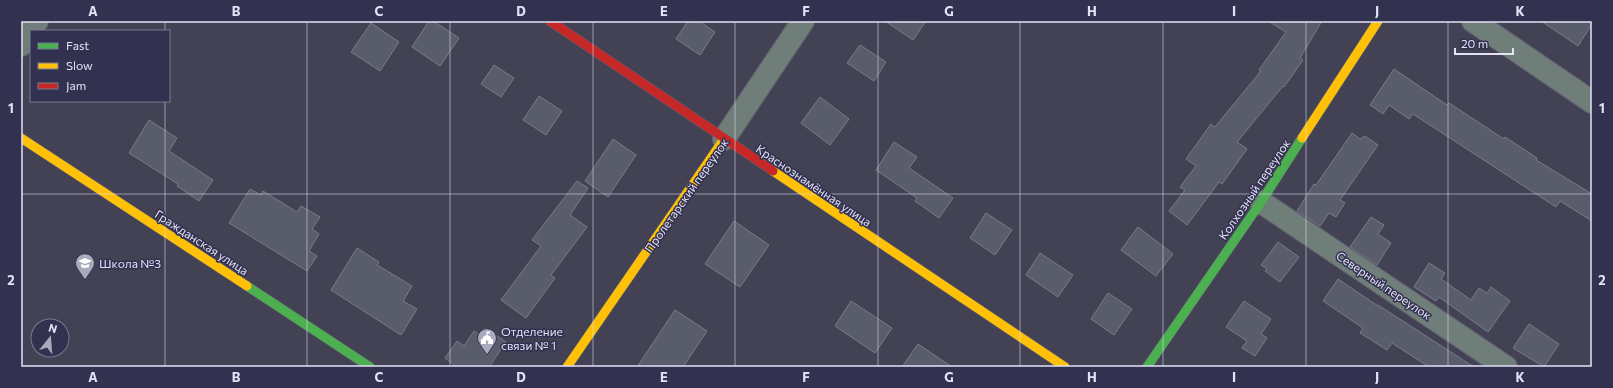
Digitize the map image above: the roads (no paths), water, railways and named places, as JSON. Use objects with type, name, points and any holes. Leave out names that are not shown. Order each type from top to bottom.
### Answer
[{"type":"main road","name":"Краснознамённая улица","points":[[550,21],[1065,367]]},
{"type":"main road","name":"Колхозный переулок","points":[[1147,367],[1261,202],[1378,21]]},
{"type":"main road","name":"Гражданская улица","points":[[21,138],[370,367]]},
{"type":"main road","name":"Пролетарский переулок","points":[[567,367],[724,139]]},
{"type":"street","points":[[31,30],[37,21]]},
{"type":"street","name":"Пролетарский переулок","points":[[724,139],[803,21]]},
{"type":"street","points":[[1473,21],[1592,102]]},
{"type":"street","points":[[21,45],[30,32]]},
{"type":"street","name":"Северный переулок","points":[[1261,202],[1506,367]]},
{"type":"place","name":"Школа №3","points":[[85,280]]},
{"type":"place","name":"Отделение связи № 1","points":[[487,355]]}]
